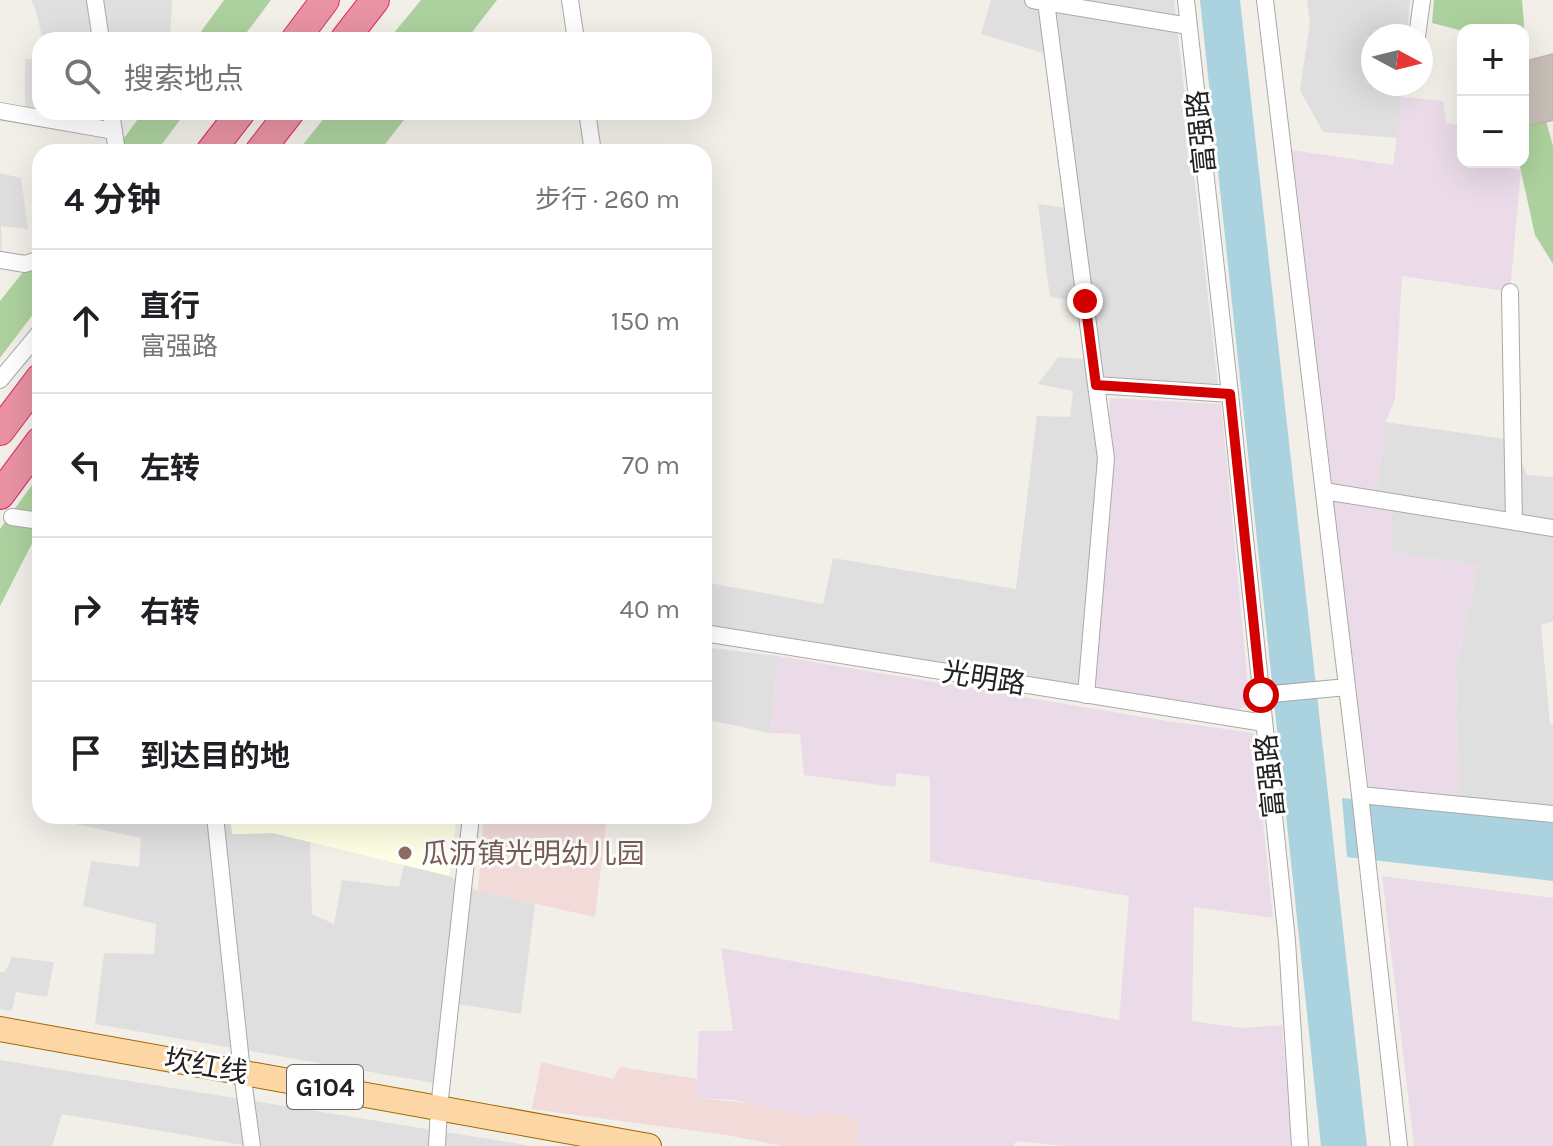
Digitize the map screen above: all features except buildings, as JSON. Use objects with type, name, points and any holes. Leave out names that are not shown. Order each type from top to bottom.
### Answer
[{"type":"highway","points":[[301,32],[325,0]]},
{"type":"highway","points":[[350,32],[375,0]]},
{"type":"highway","points":[[216,144],[235,120]]},
{"type":"highway","points":[[265,144],[284,120]]},
{"type":"highway","points":[[0,431],[32,389]]},
{"type":"highway","points":[[6,506],[32,456]]},
{"type":"main road","name":"坎红线","points":[[0,1029],[649,1146]]},
{"type":"street","points":[[95,0],[100,32]]},
{"type":"street","points":[[570,0],[575,32]]},
{"type":"street","name":"富强路","points":[[1186,0],[1265,695],[1264,723],[1287,941],[1300,1146]]},
{"type":"street","points":[[1265,0],[1399,1146]]},
{"type":"street","points":[[1419,24],[1422,0]]},
{"type":"street","points":[[1086,695],[1106,458],[1039,1],[1189,26]]},
{"type":"street","points":[[0,111],[32,117]]},
{"type":"street","points":[[51,120],[114,131]]},
{"type":"street","points":[[112,120],[116,144]]},
{"type":"street","points":[[588,120],[592,144]]},
{"type":"street","points":[[0,260],[25,264],[32,262]]},
{"type":"street","points":[[1510,292],[1514,522]]},
{"type":"street","points":[[0,380],[32,342]]},
{"type":"street","points":[[1096,385],[1230,394]]},
{"type":"street","points":[[1324,491],[1553,528]]},
{"type":"street","points":[[6,506],[32,517]]},
{"type":"street","name":"光明路","points":[[712,634],[1264,723]]},
{"type":"street","points":[[1265,695],[1347,687]]},
{"type":"street","points":[[1360,796],[1553,814]]},
{"type":"street","points":[[216,824],[252,1146]]},
{"type":"street","points":[[437,1146],[470,824]]},
{"type":"shaded area","points":[[31,0],[172,0],[170,32],[41,32]]},
{"type":"shaded area","points":[[991,0],[1174,0],[1218,385],[1107,379],[1097,385],[1106,458],[1086,695],[712,632],[712,583],[823,604],[833,558],[1016,589],[1037,416],[1070,417],[1073,391],[1038,384],[1058,357],[1083,359],[1085,302],[1050,297],[1038,204],[1072,209],[1053,56],[981,34]]},
{"type":"shaded area","points":[[1307,0],[1410,0],[1408,24],[1361,24],[1361,96],[1402,96],[1398,138],[1323,132],[1300,90],[1310,22]]},
{"type":"shaded area","points":[[25,59],[32,59],[32,116],[25,115]]},
{"type":"shaded area","points":[[1402,97],[1443,101],[1446,123],[1457,125],[1457,168],[1521,170],[1510,292],[1402,276],[1395,399],[1385,423],[1377,492],[1332,485],[1292,150],[1393,165]]},
{"type":"shaded area","points":[[0,173],[21,178],[28,229],[1,226],[2,254],[0,254]]},
{"type":"shaded area","points":[[1110,398],[1221,404],[1250,705],[1218,716],[1086,695],[1098,599]]},
{"type":"shaded area","points":[[1385,422],[1513,440],[1527,475],[1553,477],[1553,621],[1541,625],[1550,724],[1553,725],[1553,809],[1459,799],[1456,668],[1478,566],[1392,552],[1392,510],[1377,492]]},
{"type":"shaded area","points":[[1333,501],[1392,510],[1392,552],[1478,566],[1456,668],[1459,799],[1369,790]]},
{"type":"shaded area","points":[[712,648],[778,656],[770,733],[712,721]]},
{"type":"shaded area","points":[[778,656],[1254,733],[1273,918],[1194,907],[1192,1021],[1242,1028],[1282,1025],[1292,1146],[1063,1146],[1016,1141],[1014,1146],[858,1146],[860,1119],[819,1110],[815,1117],[734,1100],[696,1098],[699,1031],[733,1031],[721,948],[1119,1020],[1129,896],[930,862],[930,777],[897,773],[895,787],[804,775],[800,734],[770,733]]},
{"type":"shaded area","points":[[75,824],[231,824],[232,834],[273,833],[310,842],[312,914],[334,924],[342,880],[399,887],[404,865],[449,876],[478,891],[535,904],[521,1014],[451,1003],[434,1083],[95,1024],[104,953],[154,954],[156,924],[83,906],[91,861],[139,867],[141,838]]},
{"type":"shaded area","name":"瓜沥镇光明幼儿园","points":[[231,824],[456,824],[449,876],[273,833],[232,834]]},
{"type":"shaded area","points":[[483,824],[606,824],[595,917],[478,891]]},
{"type":"shaded area","points":[[1382,876],[1553,898],[1553,1146],[1414,1146]]},
{"type":"shaded area","points":[[12,957],[54,962],[47,997],[16,992],[12,1011],[0,1009],[0,972],[5,972]]},
{"type":"shaded area","points":[[0,1060],[532,1146],[248,1146],[62,1114],[52,1146],[0,1146]]},
{"type":"shaded area","points":[[541,1062],[613,1079],[620,1067],[698,1079],[697,1098],[819,1110],[860,1119],[858,1146],[783,1146],[726,1135],[532,1109]]},
{"type":"green space","points":[[224,0],[271,0],[247,32],[201,32]]},
{"type":"green space","points":[[421,0],[497,0],[472,32],[395,32]]},
{"type":"green space","points":[[1434,0],[1522,0],[1524,24],[1457,24],[1457,29],[1432,23]]},
{"type":"green space","points":[[137,120],[180,120],[162,144],[120,144]]},
{"type":"green space","points":[[323,120],[404,120],[385,144],[303,144]]},
{"type":"green space","points":[[1546,121],[1553,146],[1553,264],[1535,235],[1520,168],[1529,168],[1529,125]]},
{"type":"green space","points":[[32,261],[32,316],[0,358],[0,301]]},
{"type":"green space","points":[[32,485],[32,544],[0,606],[0,529]]},
{"type":"water","points":[[1200,0],[1240,0],[1367,1146],[1321,1146]]},
{"type":"water","points":[[1342,798],[1553,822],[1553,881],[1347,857]]},
{"type":"place","name":"瓜沥镇光明幼儿园","points":[[405,853]]},
{"type":"route","points":[[1085,301],[1096,385],[1230,394],[1261,695]]}]
